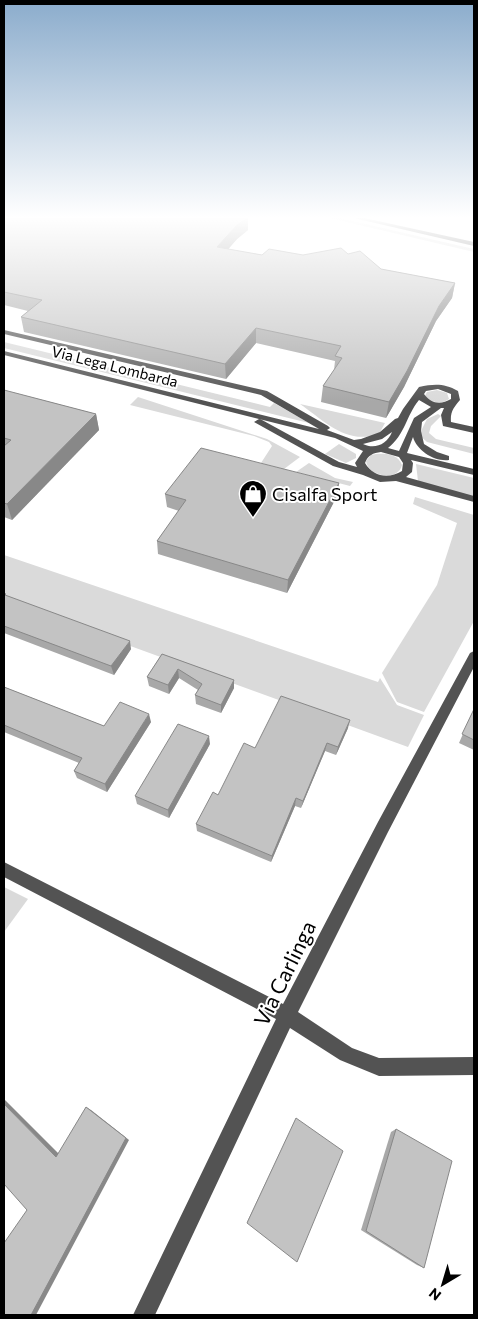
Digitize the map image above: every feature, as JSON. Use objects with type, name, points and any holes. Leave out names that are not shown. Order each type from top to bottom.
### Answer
[{"type":"street","points":[[4,332],[264,393],[338,436]]},
{"type":"street","name":"Via Lega Lombarda","points":[[4,354],[338,436],[370,451]]},
{"type":"street","points":[[354,443],[370,441],[388,432],[420,394],[422,389],[429,387],[448,388],[455,393],[456,400],[450,405],[446,416],[446,424],[474,430]]},
{"type":"street","points":[[420,394],[422,399],[439,406]]},
{"type":"street","points":[[402,455],[407,439],[417,420],[439,406],[450,405]]},
{"type":"street","name":"Via Lega Lombarda","points":[[219,407],[267,425],[336,464],[384,479],[397,478],[474,500]]},
{"type":"street","points":[[382,450],[394,439],[407,409]]},
{"type":"street","points":[[417,420],[416,431],[420,445],[434,454],[461,463],[474,472]]},
{"type":"street","points":[[365,472],[360,463],[364,454],[370,451],[382,450],[474,472]]},
{"type":"street","points":[[397,478],[407,472],[409,468],[402,455]]},
{"type":"street","name":"Via Carlinga","points":[[144,1315],[287,1015],[383,827],[474,656]]},
{"type":"street","points":[[4,869],[287,1015],[346,1054],[379,1068],[474,1066]]},
{"type":"shaded area","points":[[4,342],[270,407],[274,403],[309,423],[4,348]]},
{"type":"shaded area","points":[[437,390],[447,393],[449,399],[437,402],[425,396],[427,392]]},
{"type":"shaded area","points":[[138,397],[267,439],[300,457],[284,469],[261,463],[272,446],[269,442],[254,436],[130,405]]},
{"type":"shaded area","points":[[300,404],[385,423],[379,434],[367,437],[346,434],[337,430]]},
{"type":"shaded area","points":[[438,414],[441,416],[431,426],[429,433],[436,439],[474,448],[474,454],[427,442],[419,435],[427,419]]},
{"type":"shaded area","points":[[339,444],[356,454],[356,458],[346,463],[325,454]]},
{"type":"shaded area","points":[[371,455],[395,456],[402,465],[395,474],[377,474],[372,471],[366,461]]},
{"type":"shaded area","points":[[309,463],[335,478],[353,482],[350,486],[296,472]]},
{"type":"shaded area","points":[[416,464],[474,478],[474,499],[421,485],[418,481]]},
{"type":"shaded area","points":[[415,497],[474,515],[474,621],[424,712],[397,702],[382,673],[437,585],[457,523],[413,504]]},
{"type":"shaded area","points":[[4,555],[378,682],[380,678],[397,705],[424,715],[408,747],[4,600]]},
{"type":"shaded area","points":[[4,887],[28,899],[4,932]]},
{"type":"building","points":[[4,280],[437,280],[455,283],[439,306],[407,371],[389,402],[323,386],[342,358],[335,356],[341,346],[256,328],[225,364],[21,317],[42,300],[4,292]]},
{"type":"building","points":[[4,390],[96,414],[7,504],[4,503],[4,446],[11,440],[4,438]]},
{"type":"building","points":[[201,448],[339,483],[288,580],[157,541],[186,500],[165,494]]},
{"type":"building","points":[[4,593],[5,595],[130,641],[111,666],[4,626]]},
{"type":"building","points":[[162,654],[234,680],[221,705],[195,695],[202,684],[178,669],[168,685],[147,677]]},
{"type":"building","points":[[4,687],[104,726],[120,702],[149,714],[105,784],[74,771],[82,758],[4,725]]},
{"type":"building","points":[[281,696],[350,720],[338,747],[327,743],[303,801],[296,798],[272,856],[196,824],[213,792],[218,795],[244,743],[255,748]]},
{"type":"building","points":[[474,709],[474,740],[462,734]]},
{"type":"building","points":[[178,724],[209,736],[168,810],[135,796]]},
{"type":"building","points":[[4,1104],[56,1157],[86,1107],[126,1138],[31,1315],[4,1315],[4,1243],[27,1210],[4,1184]]},
{"type":"building","points":[[296,1118],[343,1151],[297,1262],[247,1223]]},
{"type":"building","points":[[396,1129],[452,1161],[424,1268],[366,1231]]},
{"type":"place","name":"Cisalfa Sport","points":[[253,518]]}]
